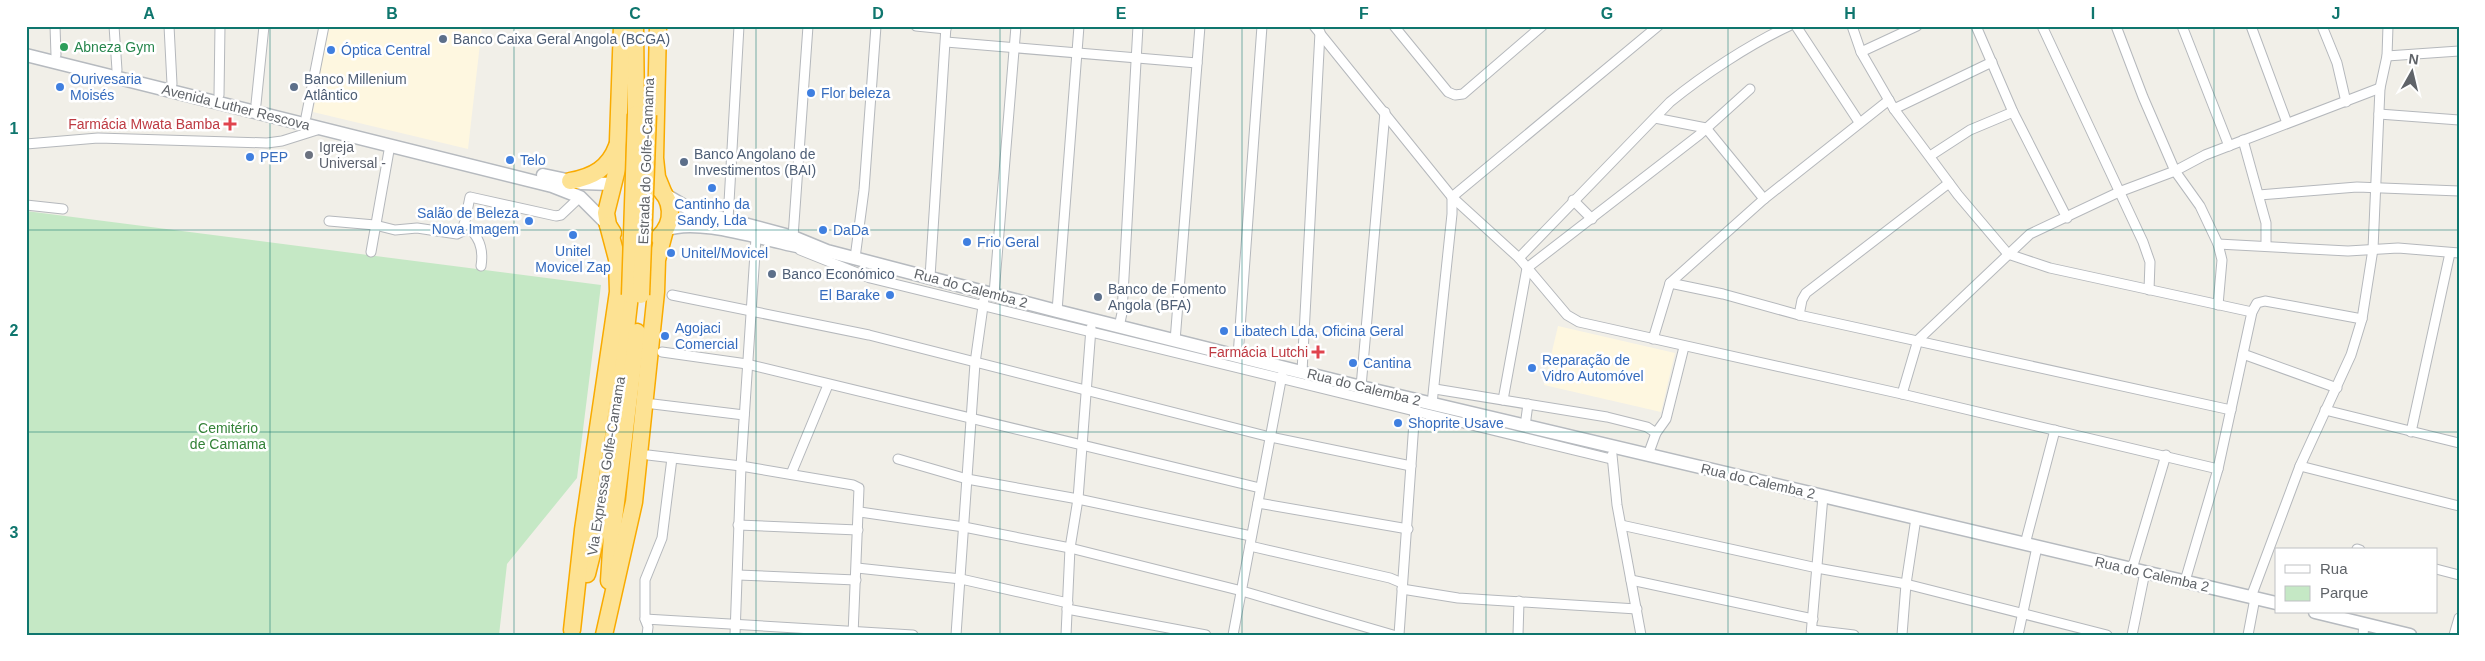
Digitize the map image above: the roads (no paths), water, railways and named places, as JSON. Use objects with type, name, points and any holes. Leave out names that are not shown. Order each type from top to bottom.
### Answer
[{"type":"highway","points":[[571,633],[583,530],[618,292],[617,259],[608,225],[606,208],[618,169],[622,26]]},
{"type":"highway","name":"Estrada do Golfe-Camama","points":[[635,26],[642,114]]},
{"type":"highway","name":"Estrada do Golfe-Camama","points":[[636,295],[642,114],[649,26]]},
{"type":"highway","points":[[604,635],[634,502],[655,308],[658,260],[670,211],[657,177],[655,158],[658,26]]},
{"type":"highway","points":[[570,181],[584,179],[602,170],[610,162],[619,142]]},
{"type":"highway","points":[[612,184],[639,181],[656,186],[664,194]]},
{"type":"highway","points":[[608,225],[616,236],[636,244],[658,238],[665,230]]},
{"type":"highway","name":"Via Expressa Golfe-Camama","points":[[571,633],[597,533],[636,295]]},
{"type":"highway","name":"Via Expressa Golfe-Camama","points":[[604,635],[636,295]]},
{"type":"main road","name":"Avenida Luther Rescova","points":[[26,47],[570,181],[612,184]]},
{"type":"main road","name":"Avenida Luther Rescova","points":[[26,55],[552,186],[580,197],[608,225]]},
{"type":"main road","points":[[664,194],[691,210],[792,241]]},
{"type":"main road","points":[[665,230],[681,226],[710,227],[756,238],[792,241]]},
{"type":"main road","name":"Rua do Calemba 2","points":[[792,241],[930,277],[988,296],[1057,311],[1091,326],[1119,327],[1238,356],[1282,374],[1302,372],[1361,387],[1416,406],[1432,404],[1524,426],[1613,453],[1648,455],[2275,603]]},
{"type":"main road","points":[[2321,614],[2363,629],[2410,635]]},
{"type":"street","points":[[55,26],[56,55]]},
{"type":"street","points":[[114,26],[117,70]]},
{"type":"street","points":[[169,26],[172,84]]},
{"type":"street","points":[[219,95],[220,26]]},
{"type":"street","points":[[256,104],[264,26]]},
{"type":"street","points":[[306,117],[324,26]]},
{"type":"street","points":[[728,220],[739,26]]},
{"type":"street","points":[[808,26],[792,241],[870,278],[988,296],[1091,326],[1282,374],[1613,453],[1621,525],[1641,635]]},
{"type":"street","points":[[855,258],[864,190],[876,26]]},
{"type":"street","points":[[916,26],[946,28],[930,277]]},
{"type":"street","points":[[956,635],[975,362],[988,296],[1016,47],[1016,26]]},
{"type":"street","points":[[1057,311],[1079,26]]},
{"type":"street","points":[[1119,327],[1138,57],[1138,26]]},
{"type":"street","points":[[1175,341],[1200,26]]},
{"type":"street","points":[[1238,356],[1262,26]]},
{"type":"street","points":[[1394,26],[1448,92],[1455,95],[1463,94],[1542,26]]},
{"type":"street","points":[[1432,404],[1435,389],[1452,197],[1658,26]]},
{"type":"street","points":[[1519,258],[1573,200],[1655,118],[1690,86],[1768,31],[1789,26]]},
{"type":"street","points":[[1796,26],[1859,122]]},
{"type":"street","points":[[1852,26],[1861,52],[1894,108],[1949,183],[2008,254],[2050,268],[2252,312]]},
{"type":"street","points":[[1861,52],[1906,28],[1917,26]]},
{"type":"street","points":[[1976,26],[2013,112],[2067,218]]},
{"type":"street","points":[[2042,26],[2150,262],[2149,290]]},
{"type":"street","points":[[2116,26],[2143,97],[2175,171],[2200,206],[2218,244],[2222,260],[2218,305]]},
{"type":"street","points":[[2182,26],[2229,146]]},
{"type":"street","points":[[2251,26],[2287,123]]},
{"type":"street","points":[[2322,26],[2337,63],[2346,102]]},
{"type":"street","points":[[2248,635],[2253,598],[2300,466],[2351,355],[2362,319],[2373,249],[2380,88],[2387,56],[2388,26]]},
{"type":"street","points":[[1317,29],[1452,197],[1519,258],[1567,315],[1579,322],[1684,347],[1902,394],[2166,455],[2218,469]]},
{"type":"street","points":[[1302,372],[1317,29]]},
{"type":"street","points":[[946,42],[1197,63]]},
{"type":"street","points":[[2387,56],[2459,51]]},
{"type":"street","points":[[1894,108],[1992,62]]},
{"type":"street","points":[[1902,394],[1918,340],[2030,234],[2118,192],[2175,171],[2205,155],[2380,88]]},
{"type":"street","points":[[1503,400],[1527,268],[1592,219],[1706,128],[1750,90]]},
{"type":"street","points":[[1653,339],[1670,283],[1764,199],[1889,100]]},
{"type":"street","points":[[1361,387],[1385,112]]},
{"type":"street","points":[[1930,156],[1970,130],[2013,112]]},
{"type":"street","points":[[2379,114],[2459,120]]},
{"type":"street","points":[[1655,118],[1706,128],[1764,199]]},
{"type":"street","points":[[26,144],[98,138],[268,143],[282,141],[323,128]]},
{"type":"street","points":[[2243,140],[2266,223],[2266,246]]},
{"type":"street","points":[[371,252],[390,145]]},
{"type":"street","points":[[1799,314],[1802,300],[1806,293],[1949,183]]},
{"type":"street","points":[[2259,195],[2337,187],[2459,191]]},
{"type":"street","points":[[329,221],[375,225],[395,230],[417,228],[457,234],[463,231],[469,199],[473,196],[556,216],[561,216],[580,197]]},
{"type":"street","points":[[1573,200],[1592,219]]},
{"type":"street","points":[[26,205],[62,209]]},
{"type":"street","points":[[464,224],[473,230],[480,242],[483,254],[481,266]]},
{"type":"street","points":[[735,630],[741,466],[756,238]]},
{"type":"street","points":[[2218,244],[2348,250],[2398,248],[2454,253],[2411,432]]},
{"type":"street","points":[[1670,283],[1723,294],[1799,314],[2231,410]]},
{"type":"street","points":[[672,295],[869,335],[1270,436],[1411,466]]},
{"type":"street","points":[[2185,581],[2218,469],[2252,312],[2257,303],[2265,301],[2362,319]]},
{"type":"street","points":[[1066,635],[1070,548],[1078,499],[1091,326]]},
{"type":"street","points":[[1648,455],[1656,433],[1666,419],[1684,347]]},
{"type":"street","points":[[662,352],[747,364],[1260,488]]},
{"type":"street","points":[[2243,354],[2337,388]]},
{"type":"street","points":[[1233,635],[1282,374]]},
{"type":"street","points":[[791,474],[828,385]]},
{"type":"street","points":[[1435,389],[1607,417],[1647,427],[1656,433]]},
{"type":"street","points":[[653,404],[744,415]]},
{"type":"street","points":[[1524,426],[1528,404]]},
{"type":"street","points":[[1399,635],[1416,406]]},
{"type":"street","points":[[2325,410],[2459,443]]},
{"type":"street","points":[[2018,635],[2031,545],[2055,430]]},
{"type":"street","points":[[648,455],[741,466],[853,485],[860,488],[853,634]]},
{"type":"street","points":[[2132,635],[2138,570],[2166,455]]},
{"type":"street","points":[[647,635],[648,627],[645,619],[644,588],[662,538],[672,458]]},
{"type":"street","points":[[898,459],[967,479],[1078,499],[1251,541],[1390,578],[1402,586],[1458,598],[1637,609]]},
{"type":"street","points":[[2300,466],[2459,506]]},
{"type":"street","points":[[1823,496],[1812,633],[1854,635]]},
{"type":"street","points":[[1258,503],[1408,529]]},
{"type":"street","points":[[860,512],[964,527],[1070,548],[1242,592],[1393,635]]},
{"type":"street","points":[[1902,635],[1906,584],[1916,518]]},
{"type":"street","points":[[738,525],[858,530]]},
{"type":"street","points":[[1621,525],[1817,568],[1906,584],[2107,635]]},
{"type":"street","points":[[857,568],[961,579],[1067,606],[1206,635]]},
{"type":"street","points":[[2438,570],[2459,575]]},
{"type":"street","points":[[738,576],[856,580]]},
{"type":"street","points":[[1631,580],[1812,619]]},
{"type":"street","points":[[1519,602],[1518,634],[1528,635]]},
{"type":"street","points":[[2454,635],[2459,618]]},
{"type":"street","points":[[645,619],[735,630],[913,635]]},
{"type":"place","name":"Banco Caixa Geral Angola (BCGA)","points":[[443,39]]},
{"type":"place","name":"Abneza Gym","points":[[64,47]]},
{"type":"place","name":"Óptica Central","points":[[331,50]]},
{"type":"place","name":"Ourivesaria Moisés","points":[[60,87]]},
{"type":"place","name":"Banco Millenium Atlântico","points":[[294,87]]},
{"type":"place","name":"Flor beleza","points":[[811,93]]},
{"type":"place","name":"Farmácia Mwata Bamba","points":[[230,124]]},
{"type":"place","name":"Igreja Universal -","points":[[309,155]]},
{"type":"place","name":"PEP","points":[[250,157]]},
{"type":"place","name":"Telo","points":[[510,160]]},
{"type":"place","name":"Banco Angolano de Investimentos (BAI)","points":[[684,162]]},
{"type":"place","name":"Cantinho da Sandy, Lda","points":[[712,188]]},
{"type":"place","name":"Salão de Beleza Nova Imagem","points":[[529,221]]},
{"type":"place","name":"DaDa","points":[[823,230]]},
{"type":"place","name":"Unitel Movicel Zap","points":[[573,235]]},
{"type":"place","name":"Frio Geral","points":[[967,242]]},
{"type":"place","name":"Unitel/Movicel","points":[[671,253]]},
{"type":"place","name":"Banco Económico","points":[[772,274]]},
{"type":"place","name":"El Barake","points":[[890,295]]},
{"type":"place","name":"Banco de Fomento Angola (BFA)","points":[[1098,297]]},
{"type":"place","name":"Libatech Lda, Oficina Geral","points":[[1224,331]]},
{"type":"place","name":"Agojaci Comercial","points":[[665,336]]},
{"type":"place","name":"Farmácia Lutchi","points":[[1318,352]]},
{"type":"place","name":"Cantina","points":[[1353,363]]},
{"type":"place","name":"Reparação de Vidro Automóvel","points":[[1532,368]]},
{"type":"place","name":"Shoprite Usave","points":[[1398,423]]},
{"type":"park label","name":"Cemitério de Camama","points":[[228,436]]}]
